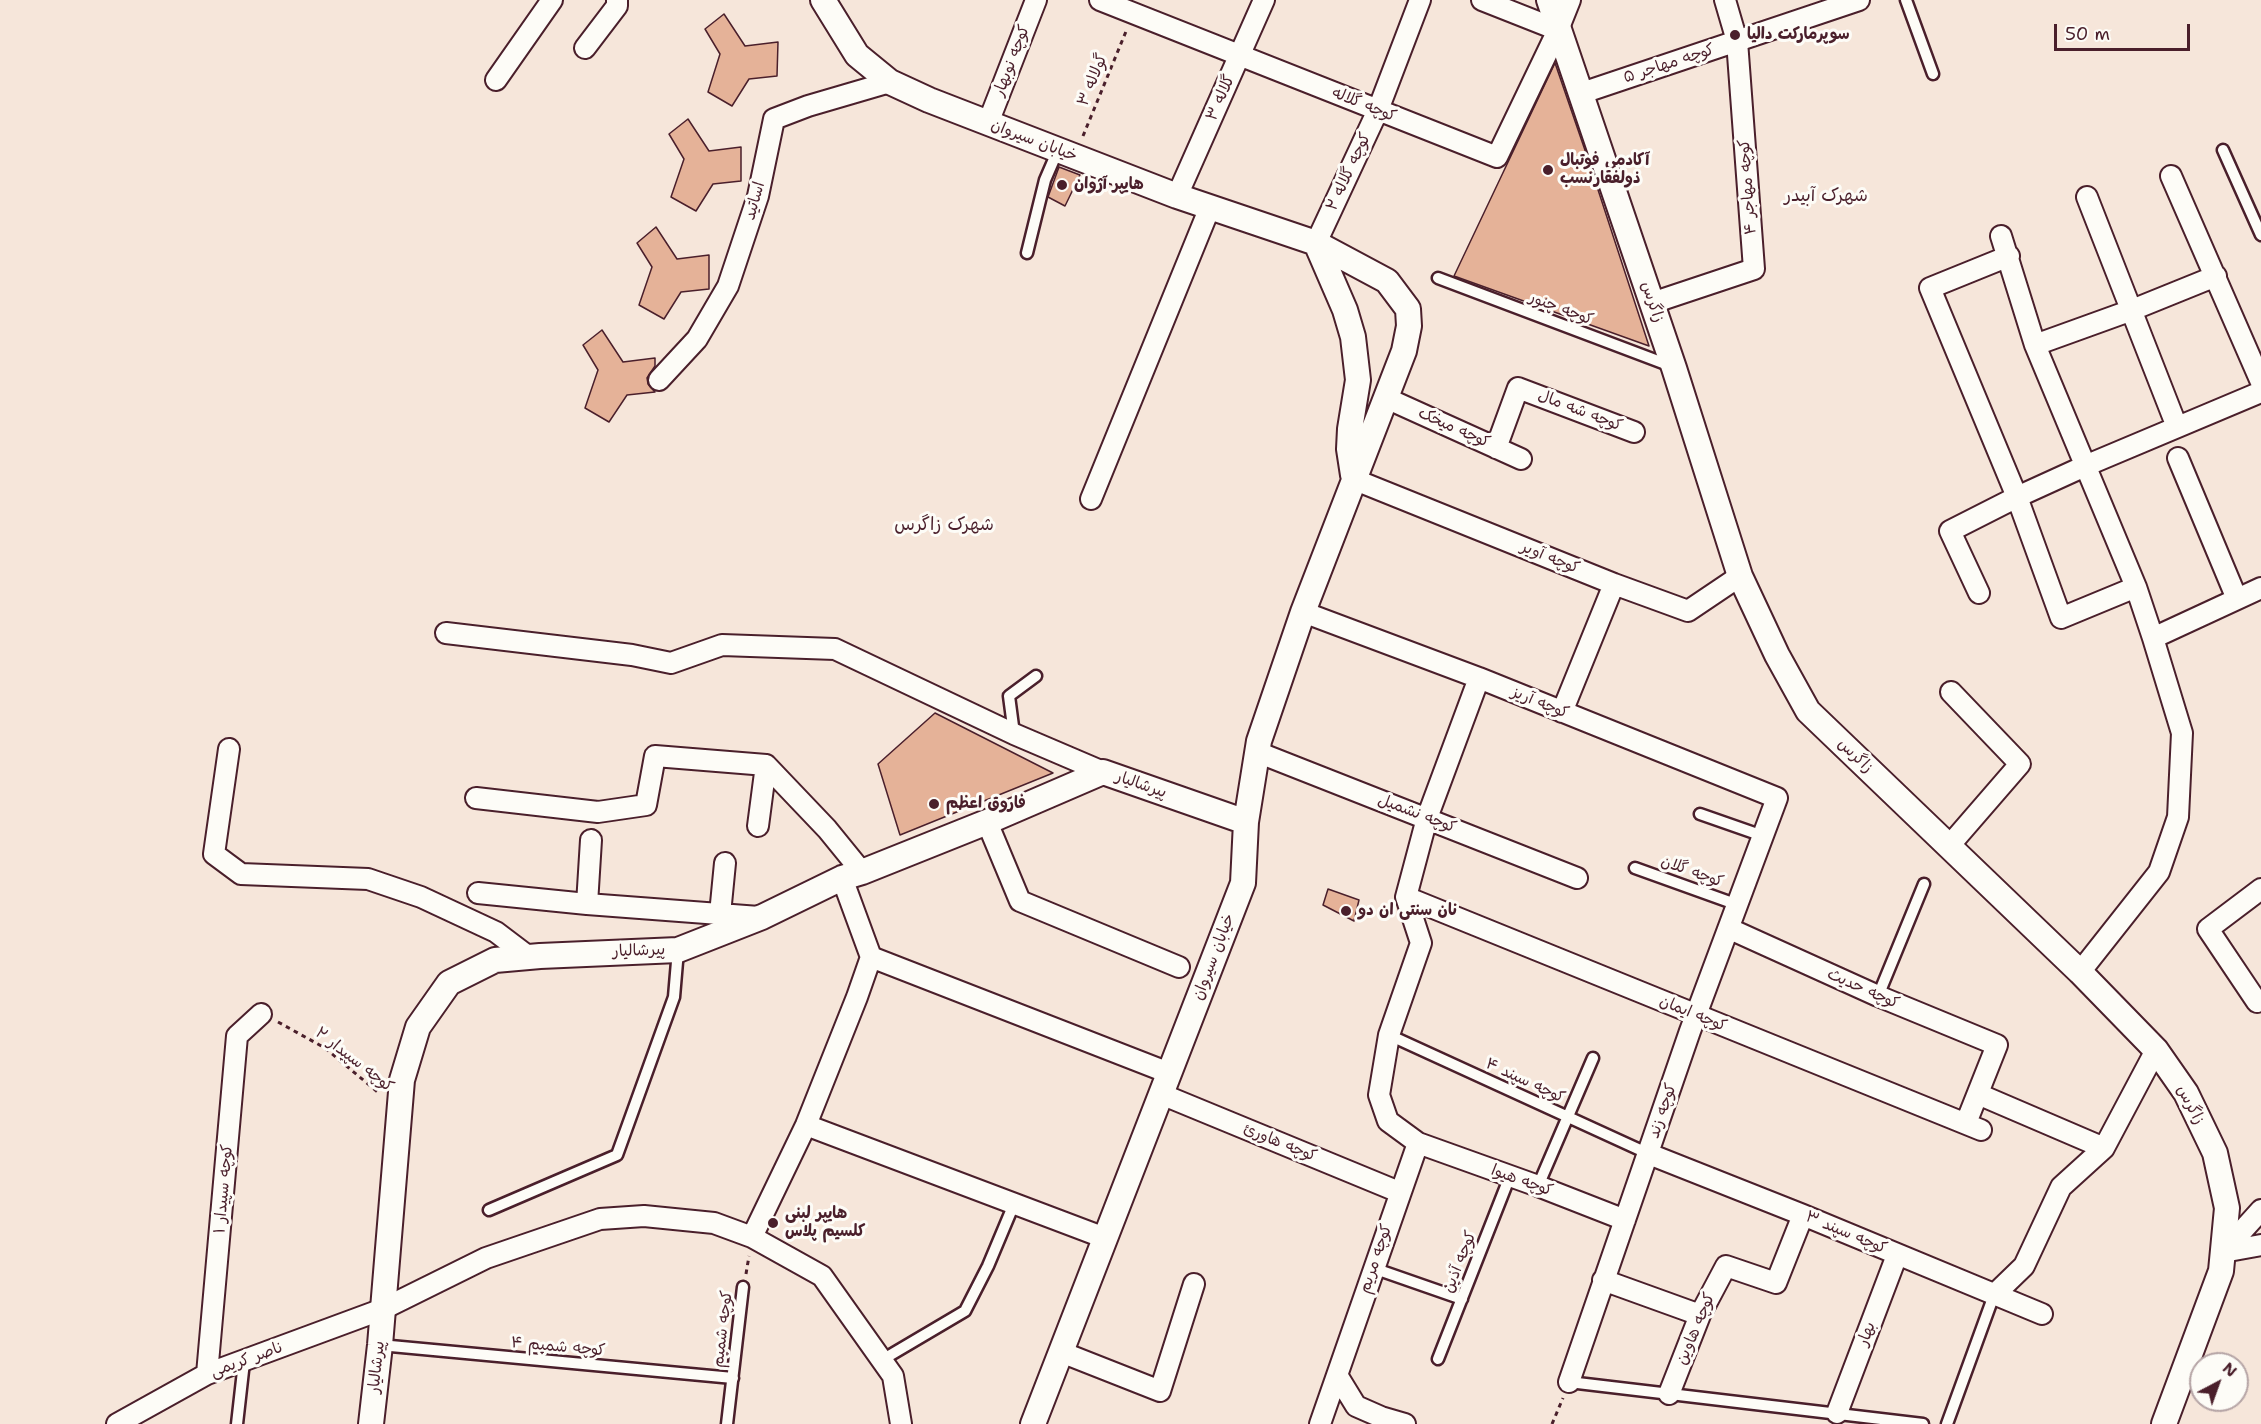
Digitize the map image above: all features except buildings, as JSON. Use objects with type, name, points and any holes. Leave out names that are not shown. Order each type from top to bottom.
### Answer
[{"type":"street","points":[[496,80],[552,0]]},
{"type":"street","points":[[585,48],[617,6],[617,0]]},
{"type":"street","name":"خیابان سیروان","points":[[823,0],[857,56],[890,82],[988,123],[1177,196],[1316,243],[1388,281],[1408,309],[1404,351],[1303,612],[1259,741],[1246,822],[1243,883],[1033,1424]]},
{"type":"street","name":"کوچه نوبهار","points":[[988,123],[1036,0]]},
{"type":"street","name":"کوچه گلاله","points":[[1100,0],[1497,157],[1558,30]]},
{"type":"street","name":"گلاله ۳","points":[[1177,196],[1264,0]]},
{"type":"street","name":"کوچه گلاله ۲","points":[[1316,243],[1378,110],[1420,0]]},
{"type":"street","points":[[1482,0],[1558,30],[1570,0]]},
{"type":"street","name":"زاگرس","points":[[1549,0],[1674,368],[1740,576],[1777,655],[1808,711],[2080,972],[2156,1050],[2186,1093],[2215,1153],[2227,1208],[2221,1271],[2164,1424]]},
{"type":"street","name":"کوچه مهاجر ۴","points":[[1652,303],[1754,269],[1737,41],[1725,0]]},
{"type":"street","name":"کوچه مهاجر ۵","points":[[1582,93],[1858,0]]},
{"type":"street","name":"اساتید","points":[[659,380],[697,339],[728,286],[758,196],[774,119],[808,106],[890,82]]},
{"type":"street","points":[[2171,176],[2261,382]]},
{"type":"street","points":[[2087,197],[2177,427]]},
{"type":"street","points":[[1091,500],[1210,207]]},
{"type":"street","points":[[2001,236],[2035,345],[2136,587],[2182,733],[2178,817],[2159,872],[2080,972]]},
{"type":"street","name":"خیابان سیروان","points":[[1316,243],[1345,310],[1353,337],[1358,380],[1350,429],[1349,449],[1353,479]]},
{"type":"street","points":[[2009,256],[1930,288],[2017,496],[2061,618],[2136,587]]},
{"type":"street","points":[[2035,345],[2132,310],[2216,276]]},
{"type":"street","name":"کوچه شه مال","points":[[1496,448],[1518,388],[1634,432]]},
{"type":"street","points":[[1979,593],[1950,531],[2017,496],[2261,392]]},
{"type":"street","name":"کوچه میخک","points":[[1386,398],[1521,459]]},
{"type":"street","points":[[2178,458],[2238,599]]},
{"type":"street","name":"کوچه آویر","points":[[1353,479],[1614,584],[1688,611],[1740,576]]},
{"type":"street","points":[[1562,712],[1614,584]]},
{"type":"street","points":[[2153,638],[2261,588]]},
{"type":"street","name":"کوچه آریز","points":[[1303,612],[1479,678],[1777,798]]},
{"type":"street","points":[[446,633],[632,655],[671,663],[722,645],[835,649],[1014,734],[1103,772]]},
{"type":"street","points":[[1406,897],[1428,818],[1479,678]]},
{"type":"street","points":[[1949,846],[2020,764],[1951,692]]},
{"type":"street","points":[[229,749],[214,854],[240,874],[368,879],[421,897],[496,932],[529,957]]},
{"type":"street","name":"کوچه نشمیل","points":[[1257,752],[1577,878]]},
{"type":"street","points":[[476,798],[598,812],[646,805],[655,756],[766,765],[827,829],[852,875],[871,957],[806,1125],[752,1237]]},
{"type":"street","points":[[758,826],[766,765]]},
{"type":"street","name":"پیرشالیار","points":[[371,1424],[380,1345],[402,1080],[418,1027],[449,982],[495,960],[678,950],[762,917],[852,875],[987,822],[1103,772],[1246,822]]},
{"type":"street","name":"کوچه زند","points":[[1569,1382],[1696,1016],[1777,798]]},
{"type":"street","points":[[987,822],[1020,901],[1179,967]]},
{"type":"street","points":[[587,904],[591,840]]},
{"type":"street","points":[[720,914],[725,863]]},
{"type":"street","points":[[2261,889],[2208,928],[2257,1002],[2261,1000]]},
{"type":"street","points":[[478,893],[762,917]]},
{"type":"street","name":"کوچه ایمان","points":[[1406,897],[1973,1127],[1978,1094]]},
{"type":"street","name":"کوچه هیوا","points":[[1406,897],[1421,943],[1389,1035],[1379,1095],[1388,1121],[1418,1143],[1539,1186],[1625,1220]]},
{"type":"street","name":"کوچه حدیث","points":[[1730,929],[1878,996],[1997,1045],[1978,1094]]},
{"type":"street","name":"کوچه هاورئ","points":[[871,957],[1165,1083],[1399,1192]]},
{"type":"street","name":"کوچه سپیدار ۱","points":[[207,1374],[237,1036],[261,1014]]},
{"type":"street","points":[[1994,1295],[2024,1266],[2061,1187],[2104,1148],[2156,1050]]},
{"type":"street","points":[[1978,1094],[2104,1148]]},
{"type":"street","points":[[806,1125],[1105,1238]]},
{"type":"street","name":"کوچه مریم","points":[[1320,1424],[1399,1192],[1418,1143]]},
{"type":"street","name":"کوچه سپند ۳","points":[[1649,1154],[2042,1314]]},
{"type":"street","points":[[2223,1252],[2261,1210]]},
{"type":"street","name":"کوچه هاوین","points":[[1669,1394],[1700,1315],[1726,1266],[1776,1283],[1803,1215]]},
{"type":"street","name":"ناصر کریمی","points":[[117,1424],[207,1374],[383,1309],[486,1258],[600,1219],[644,1216],[714,1223],[752,1237],[822,1276],[892,1376],[901,1424]]},
{"type":"street","points":[[2223,1252],[2261,1246]]},
{"type":"street","name":"بهار","points":[[1837,1413],[1897,1255]]},
{"type":"street","points":[[1603,1280],[1700,1315]]},
{"type":"street","points":[[1061,1352],[1160,1391],[1194,1284]]},
{"type":"street","points":[[1336,1375],[1356,1406],[1381,1418],[1406,1424]]},
{"type":"lane","points":[[1906,0],[1933,74]]},
{"type":"lane","points":[[2223,150],[2261,236]]},
{"type":"lane","points":[[1027,253],[1045,180],[1066,153]]},
{"type":"lane","name":"کوچه چنور","points":[[1438,278],[1674,368]]},
{"type":"lane","points":[[1014,734],[1009,696],[1036,676]]},
{"type":"lane","points":[[1700,814],[1763,836]]},
{"type":"lane","name":"کوچه گلان","points":[[1635,868],[1738,905]]},
{"type":"lane","points":[[1878,996],[1924,884]]},
{"type":"lane","points":[[489,1210],[617,1155],[674,997],[678,950]]},
{"type":"lane","name":"کوچه سپند ۴","points":[[1389,1035],[1649,1154]]},
{"type":"lane","points":[[1539,1186],[1593,1058]]},
{"type":"lane","name":"کوچه آذین","points":[[1438,1359],[1510,1176]]},
{"type":"lane","points":[[882,1360],[965,1311],[988,1266],[1014,1204]]},
{"type":"lane","points":[[1373,1268],[1462,1299]]},
{"type":"lane","name":"کوچه شمیم","points":[[727,1424],[743,1287]]},
{"type":"lane","points":[[1947,1424],[1994,1295]]},
{"type":"lane","name":"کوچه شمیم ۴","points":[[380,1345],[733,1378]]},
{"type":"lane","points":[[237,1424],[244,1362]]},
{"type":"lane","points":[[1569,1382],[1923,1424]]},
{"type":"path","name":"گولاله ۳","points":[[1066,153],[1133,13]]},
{"type":"path","name":"کوچه سپیدار ۲","points":[[261,1014],[325,1048],[400,1110]]},
{"type":"path","name":"کوچه شمیم","points":[[743,1287],[752,1237]]},
{"type":"path","points":[[1552,1424],[1569,1382]]},
{"type":"place","name":"سوپرمارکت دالیا","points":[[1735,35]]},
{"type":"place","name":"آکادمی فوتبال ذولفقارنسب","points":[[1548,170]]},
{"type":"place","name":"هایپر آژوان","points":[[1062,185]]},
{"type":"place","name":"فاروق اعظم","points":[[934,804]]},
{"type":"place","name":"نان سنتی ان دو","points":[[1346,911]]},
{"type":"place","name":"هایپر لبنی کلسیم پلاس","points":[[773,1223]]},
{"type":"district","name":"شهرک آبیدر","points":[[1826,196]]},
{"type":"district","name":"شهرک زاگرس","points":[[944,525]]}]
